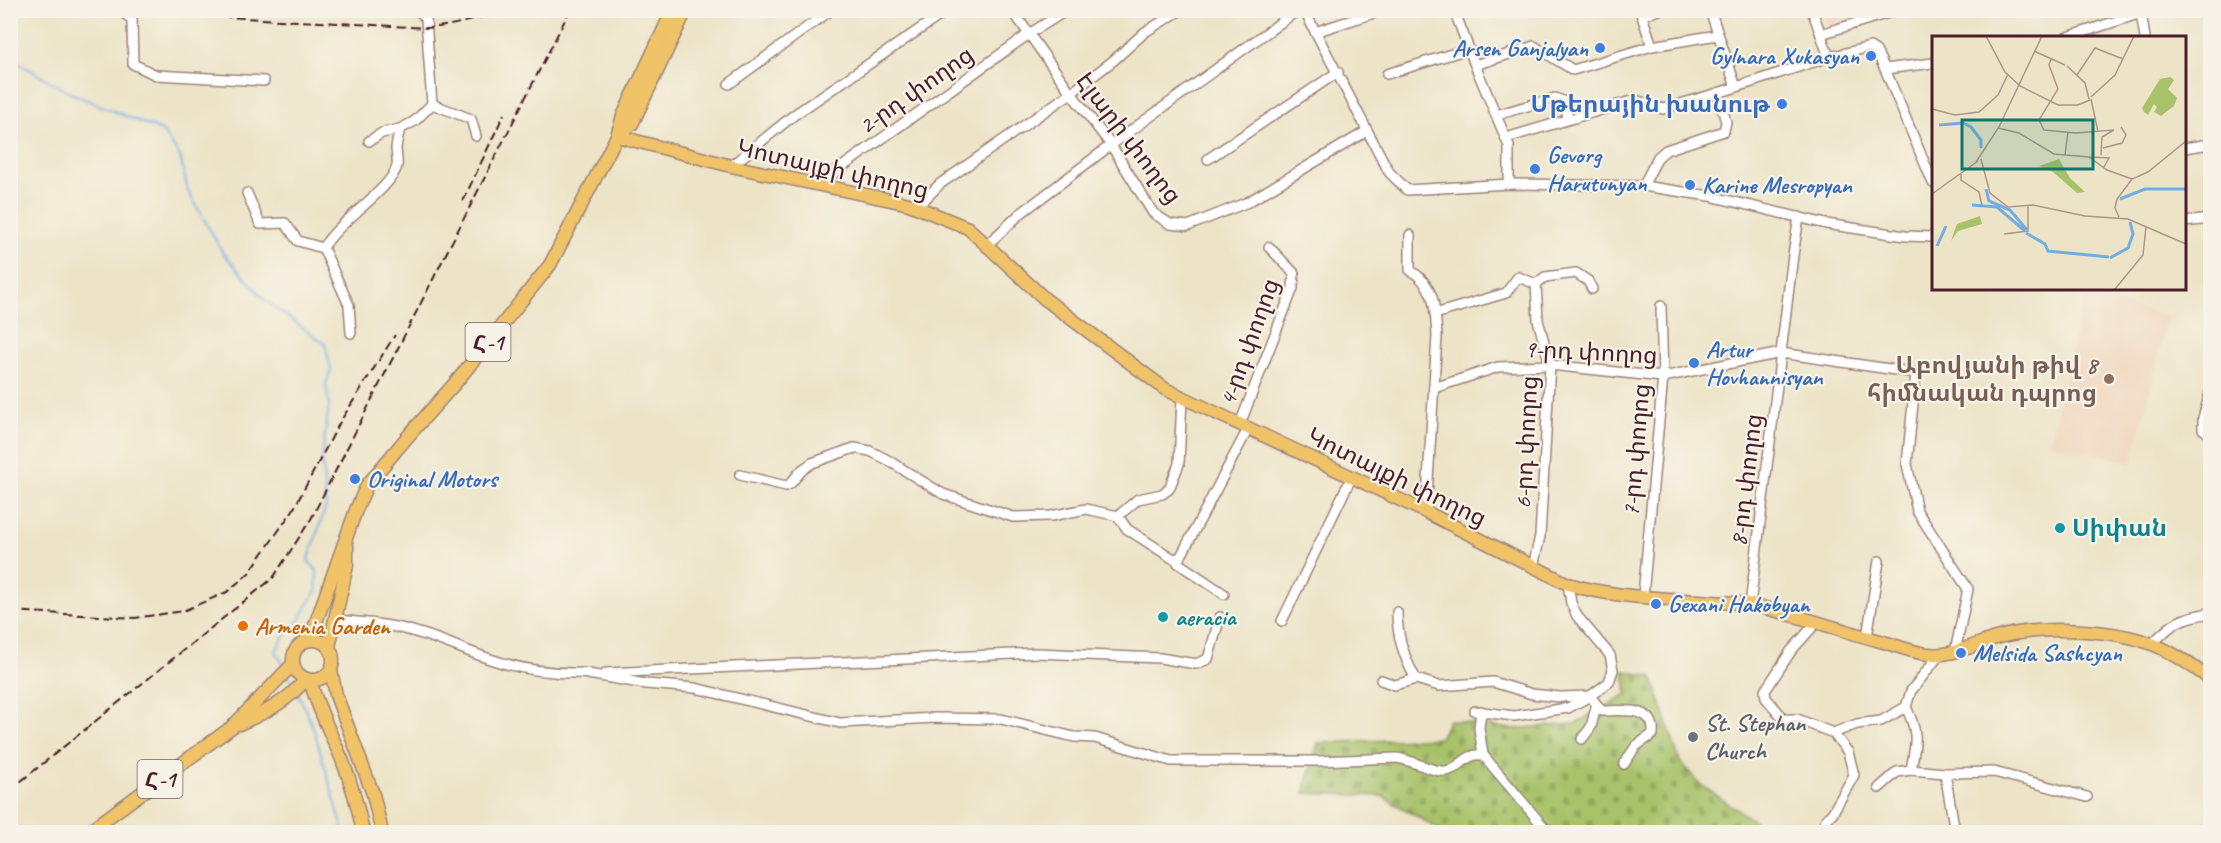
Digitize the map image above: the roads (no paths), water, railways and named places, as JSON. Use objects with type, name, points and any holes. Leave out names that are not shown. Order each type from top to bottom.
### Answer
[{"type":"main road","name":"Հ-1","points":[[88,832],[232,727],[293,664],[296,648],[310,639],[367,485],[457,381],[550,265],[617,136],[622,116],[673,10]]},
{"type":"main road","name":"Հ-1","points":[[617,136],[632,124],[686,10]]},
{"type":"main road","name":"Կոտայքի փողոց","points":[[617,136],[730,166],[917,207],[968,228],[1045,299],[1165,389],[1426,513],[1568,584],[1585,589],[1643,596],[1750,604],[1927,654],[1955,652],[2001,636],[2024,632],[2098,633],[2152,644],[2211,679]]},
{"type":"main road","name":"Հ-1","points":[[232,727],[269,711],[308,679],[322,678],[331,670],[334,658],[329,647],[347,565],[347,538]]},
{"type":"main road","points":[[310,639],[321,640],[329,647]]},
{"type":"main road","points":[[293,664],[300,675],[308,679],[342,759],[358,802],[363,832]]},
{"type":"main road","points":[[331,670],[336,695],[373,794],[382,832]]},
{"type":"street","points":[[118,10],[132,19],[134,64],[156,75],[264,81]]},
{"type":"street","points":[[369,141],[382,133],[400,129],[415,121],[432,104],[426,19],[419,10]]},
{"type":"street","points":[[729,84],[831,10]]},
{"type":"street","points":[[730,166],[794,115],[948,10]]},
{"type":"street","name":"Էլարի փողոց","points":[[1012,10],[1111,145],[1153,213],[1170,224],[1188,226],[1248,202],[1367,131]]},
{"type":"street","name":"2-րդ փողոց","points":[[818,184],[1029,34],[1067,10]]},
{"type":"street","points":[[917,207],[940,184],[1071,93],[1114,60],[1145,32],[1181,10]]},
{"type":"street","points":[[988,244],[1020,214],[1111,145],[1298,10]]},
{"type":"street","points":[[1304,10],[1389,172],[1407,190],[1509,184],[1643,186],[1710,196],[1826,224],[1883,233],[1932,237]]},
{"type":"street","points":[[1316,32],[1377,12],[1406,10]]},
{"type":"street","points":[[1454,10],[1474,65],[1509,146],[1509,184]]},
{"type":"street","points":[[1652,46],[1642,13],[1659,10]]},
{"type":"street","points":[[1710,10],[1736,87]]},
{"type":"street","points":[[1812,10],[1829,57]]},
{"type":"street","points":[[1821,34],[1898,10]]},
{"type":"street","points":[[2079,36],[2140,12],[2170,10]]},
{"type":"street","points":[[2140,12],[2145,36]]},
{"type":"street","points":[[1474,65],[1534,46],[1573,70],[1652,46],[1717,35]]},
{"type":"street","points":[[1506,138],[1635,100],[1662,109],[1829,57],[1870,47],[1874,48],[1885,69],[1930,168]]},
{"type":"street","points":[[1387,74],[1468,49]]},
{"type":"street","points":[[1885,69],[1932,63]]},
{"type":"street","points":[[1208,159],[1338,72]]},
{"type":"street","points":[[1643,186],[1658,157],[1666,150],[1724,131],[1726,122],[1718,93]]},
{"type":"street","points":[[1496,115],[1555,98],[1563,101],[1569,119]]},
{"type":"street","points":[[432,104],[471,119],[476,136]]},
{"type":"street","points":[[323,248],[330,235],[390,178],[397,165],[396,147],[400,129]]},
{"type":"street","points":[[2185,148],[2211,144]]},
{"type":"street","points":[[248,193],[260,224],[285,223],[298,242],[323,248]]},
{"type":"street","name":"8-րդ փողոց","points":[[1750,604],[1799,217]]},
{"type":"street","points":[[2185,222],[2211,219]]},
{"type":"street","points":[[1410,236],[1410,270],[1427,284],[1436,308],[1437,336],[1426,513]]},
{"type":"street","name":"4-րդ փողոց","points":[[1177,558],[1181,556],[1244,427],[1293,288],[1294,273],[1269,247]]},
{"type":"street","points":[[323,248],[349,305],[351,333]]},
{"type":"street","points":[[1435,314],[1506,293],[1518,277],[1536,284],[1545,277],[1576,273],[1588,281],[1592,289]]},
{"type":"street","name":"6-րդ փողոց","points":[[1533,567],[1540,536],[1550,365],[1538,320],[1536,284]]},
{"type":"street","name":"7-րդ փողոց","points":[[1643,596],[1663,377],[1661,306]]},
{"type":"street","name":"9-րդ փողոց","points":[[1434,388],[1498,367],[1550,365],[1663,377],[1781,353],[1916,373],[1907,464],[1917,511],[1968,590],[1955,652]]},
{"type":"street","points":[[2211,393],[2203,418],[2203,429],[2211,434]]},
{"type":"street","points":[[1118,516],[1138,499],[1162,494],[1169,489],[1179,464],[1182,398]]},
{"type":"street","points":[[740,475],[786,486],[812,463],[855,448],[870,451],[943,494],[1014,517],[1051,516],[1086,510],[1118,516],[1127,529],[1173,558],[1177,558],[1178,563],[1224,594]]},
{"type":"street","points":[[1282,621],[1351,478]]},
{"type":"street","points":[[1867,637],[1879,561]]},
{"type":"street","points":[[1548,832],[1483,755],[1478,711],[1514,716],[1568,708],[1609,682],[1612,670],[1610,655],[1577,616],[1571,603],[1568,584]]},
{"type":"street","points":[[1397,612],[1397,626],[1405,660],[1416,679]]},
{"type":"street","points":[[2152,644],[2168,627],[2186,617],[2211,613]]},
{"type":"street","points":[[336,620],[399,627],[489,659],[529,670],[561,674],[657,672],[1035,653],[1160,658],[1196,664],[1208,659],[1220,617]]},
{"type":"street","points":[[1817,622],[1791,651],[1765,691],[1766,698],[1784,719],[1797,719],[1833,733],[1848,752],[1854,775],[1833,812],[1825,821],[1822,832]]},
{"type":"street","points":[[1911,770],[1917,738],[1914,724],[1906,707],[1911,691],[1940,654]]},
{"type":"street","points":[[582,673],[646,684],[695,688],[840,723],[935,718],[1001,719],[1074,737],[1095,738],[1171,761],[1318,761],[1406,758],[1445,771],[1458,766],[1466,758],[1475,754],[1483,755]]},
{"type":"street","points":[[1381,680],[1395,686],[1416,679],[1439,686],[1493,682],[1532,694],[1560,697],[1590,696]]},
{"type":"street","points":[[1590,696],[1602,711],[1633,710],[1645,715],[1651,721],[1653,734],[1636,746],[1624,764]]},
{"type":"street","points":[[1582,739],[1591,727],[1596,706]]},
{"type":"street","points":[[1833,733],[1857,723],[1881,721],[1906,707]]},
{"type":"street","points":[[1879,788],[1897,772],[1911,770],[1945,773],[1994,772],[2087,797]]},
{"type":"street","points":[[1945,773],[1955,832]]},
{"type":"waterway","points":[[10,62],[17,62],[70,93],[162,131],[180,156],[188,191],[223,253],[267,302],[325,344],[331,370],[326,384],[329,405],[322,456],[326,506],[308,561],[317,570],[316,591],[299,621],[285,635],[276,651],[284,667]]},
{"type":"waterway","points":[[288,675],[294,685]]},
{"type":"waterway","points":[[298,693],[314,730],[344,832]]},
{"type":"railway","points":[[100,10],[427,28],[464,22],[500,10]]},
{"type":"railway","points":[[10,790],[273,578],[311,519],[570,10]]},
{"type":"railway","points":[[463,201],[504,114]]},
{"type":"railway","points":[[10,611],[135,618],[183,611],[227,592],[249,573],[293,510],[340,422],[395,335]]},
{"type":"place","name":"Arsen Ganjalyan","points":[[1600,48]]},
{"type":"place","name":"Gylnara Xukasyan","points":[[1871,56]]},
{"type":"place","name":"Մթերային խանութ","points":[[1782,104]]},
{"type":"place","name":"Gevorg Harutunyan","points":[[1535,169]]},
{"type":"place","name":"Karine Mesropyan","points":[[1690,185]]},
{"type":"place","name":"Artur Hovhannisyan","points":[[1694,363]]},
{"type":"place","name":"Աբովյանի թիվ 8 հիմնական դպրոց","points":[[2109,379]]},
{"type":"place","name":"Original Motors","points":[[355,479]]},
{"type":"place","name":"Սիփան","points":[[2060,528]]},
{"type":"place","name":"Gexani Hakobyan","points":[[1656,604]]},
{"type":"place","name":"aeracia","points":[[1163,617]]},
{"type":"place","name":"Armenia Garden","points":[[243,626]]},
{"type":"place","name":"Melsida Sashcyan","points":[[1961,653]]},
{"type":"place","name":"St. Stephan Church","points":[[1693,737]]}]
